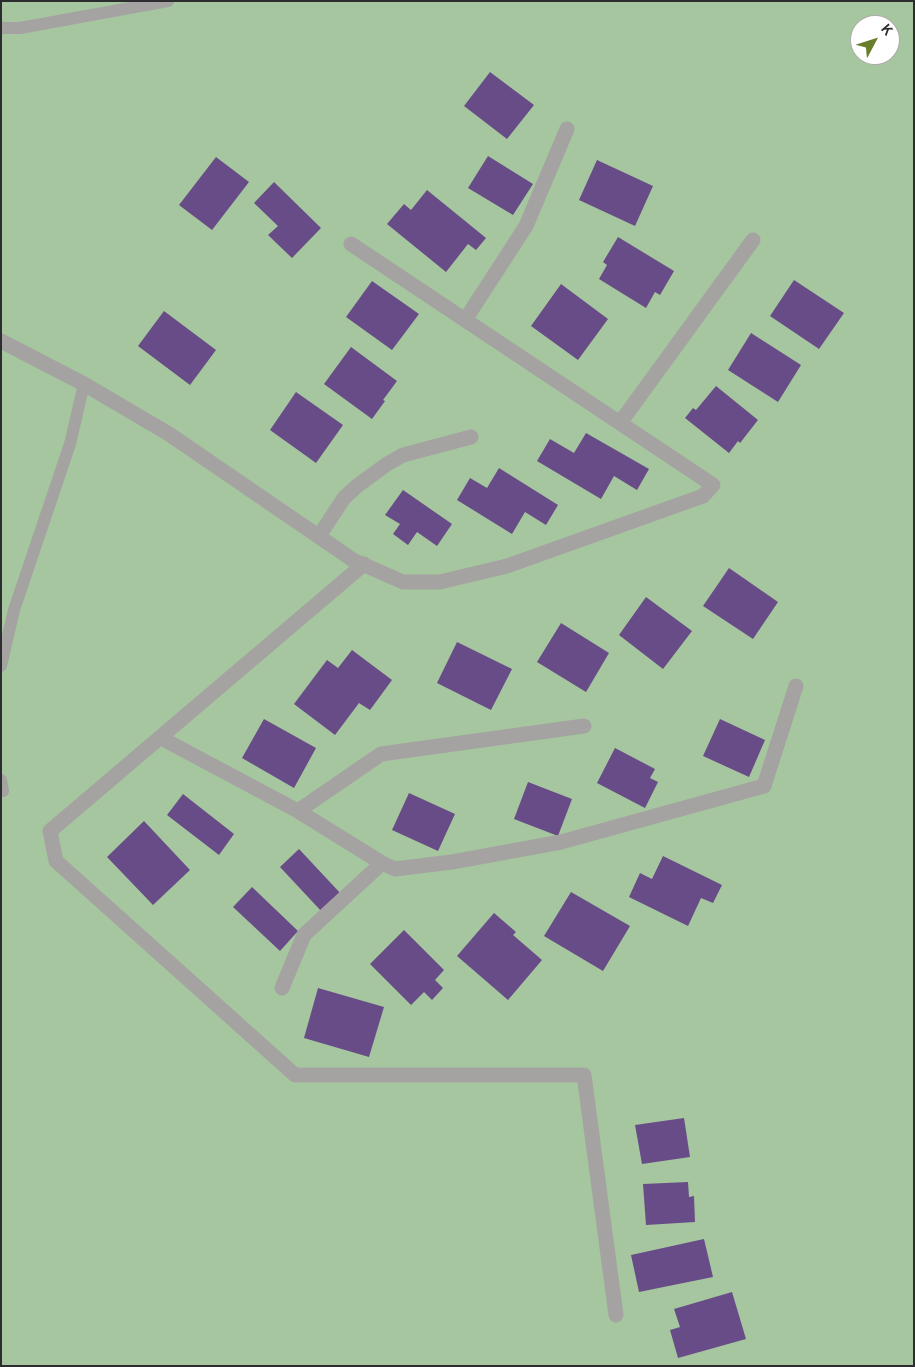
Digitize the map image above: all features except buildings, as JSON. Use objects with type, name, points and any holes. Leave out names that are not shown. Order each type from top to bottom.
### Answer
[{"type":"street","points":[[465,320],[526,226],[567,130]]},
{"type":"street","points":[[620,423],[753,240]]},
{"type":"street","points":[[1,341],[84,384],[169,434],[354,560],[403,582],[440,582],[508,566],[703,496],[714,485],[351,244]]},
{"type":"street","points":[[319,536],[344,498],[371,474],[403,455],[471,437]]},
{"type":"street","points":[[364,564],[50,832],[56,861],[295,1075],[584,1075],[616,1314]]},
{"type":"street","points":[[161,738],[298,811],[382,863],[396,869],[452,862],[561,842],[764,786],[796,686]]},
{"type":"street","points":[[298,811],[381,754],[584,726]]},
{"type":"street","points":[[282,988],[304,935],[382,863]]},
{"type":"lane","points":[[1,28],[20,28],[168,1]]},
{"type":"lane","points":[[1,666],[14,610],[70,444],[84,384]]},
{"type":"green space","points":[[1,1],[914,1],[914,1366],[1,1366]]}]
